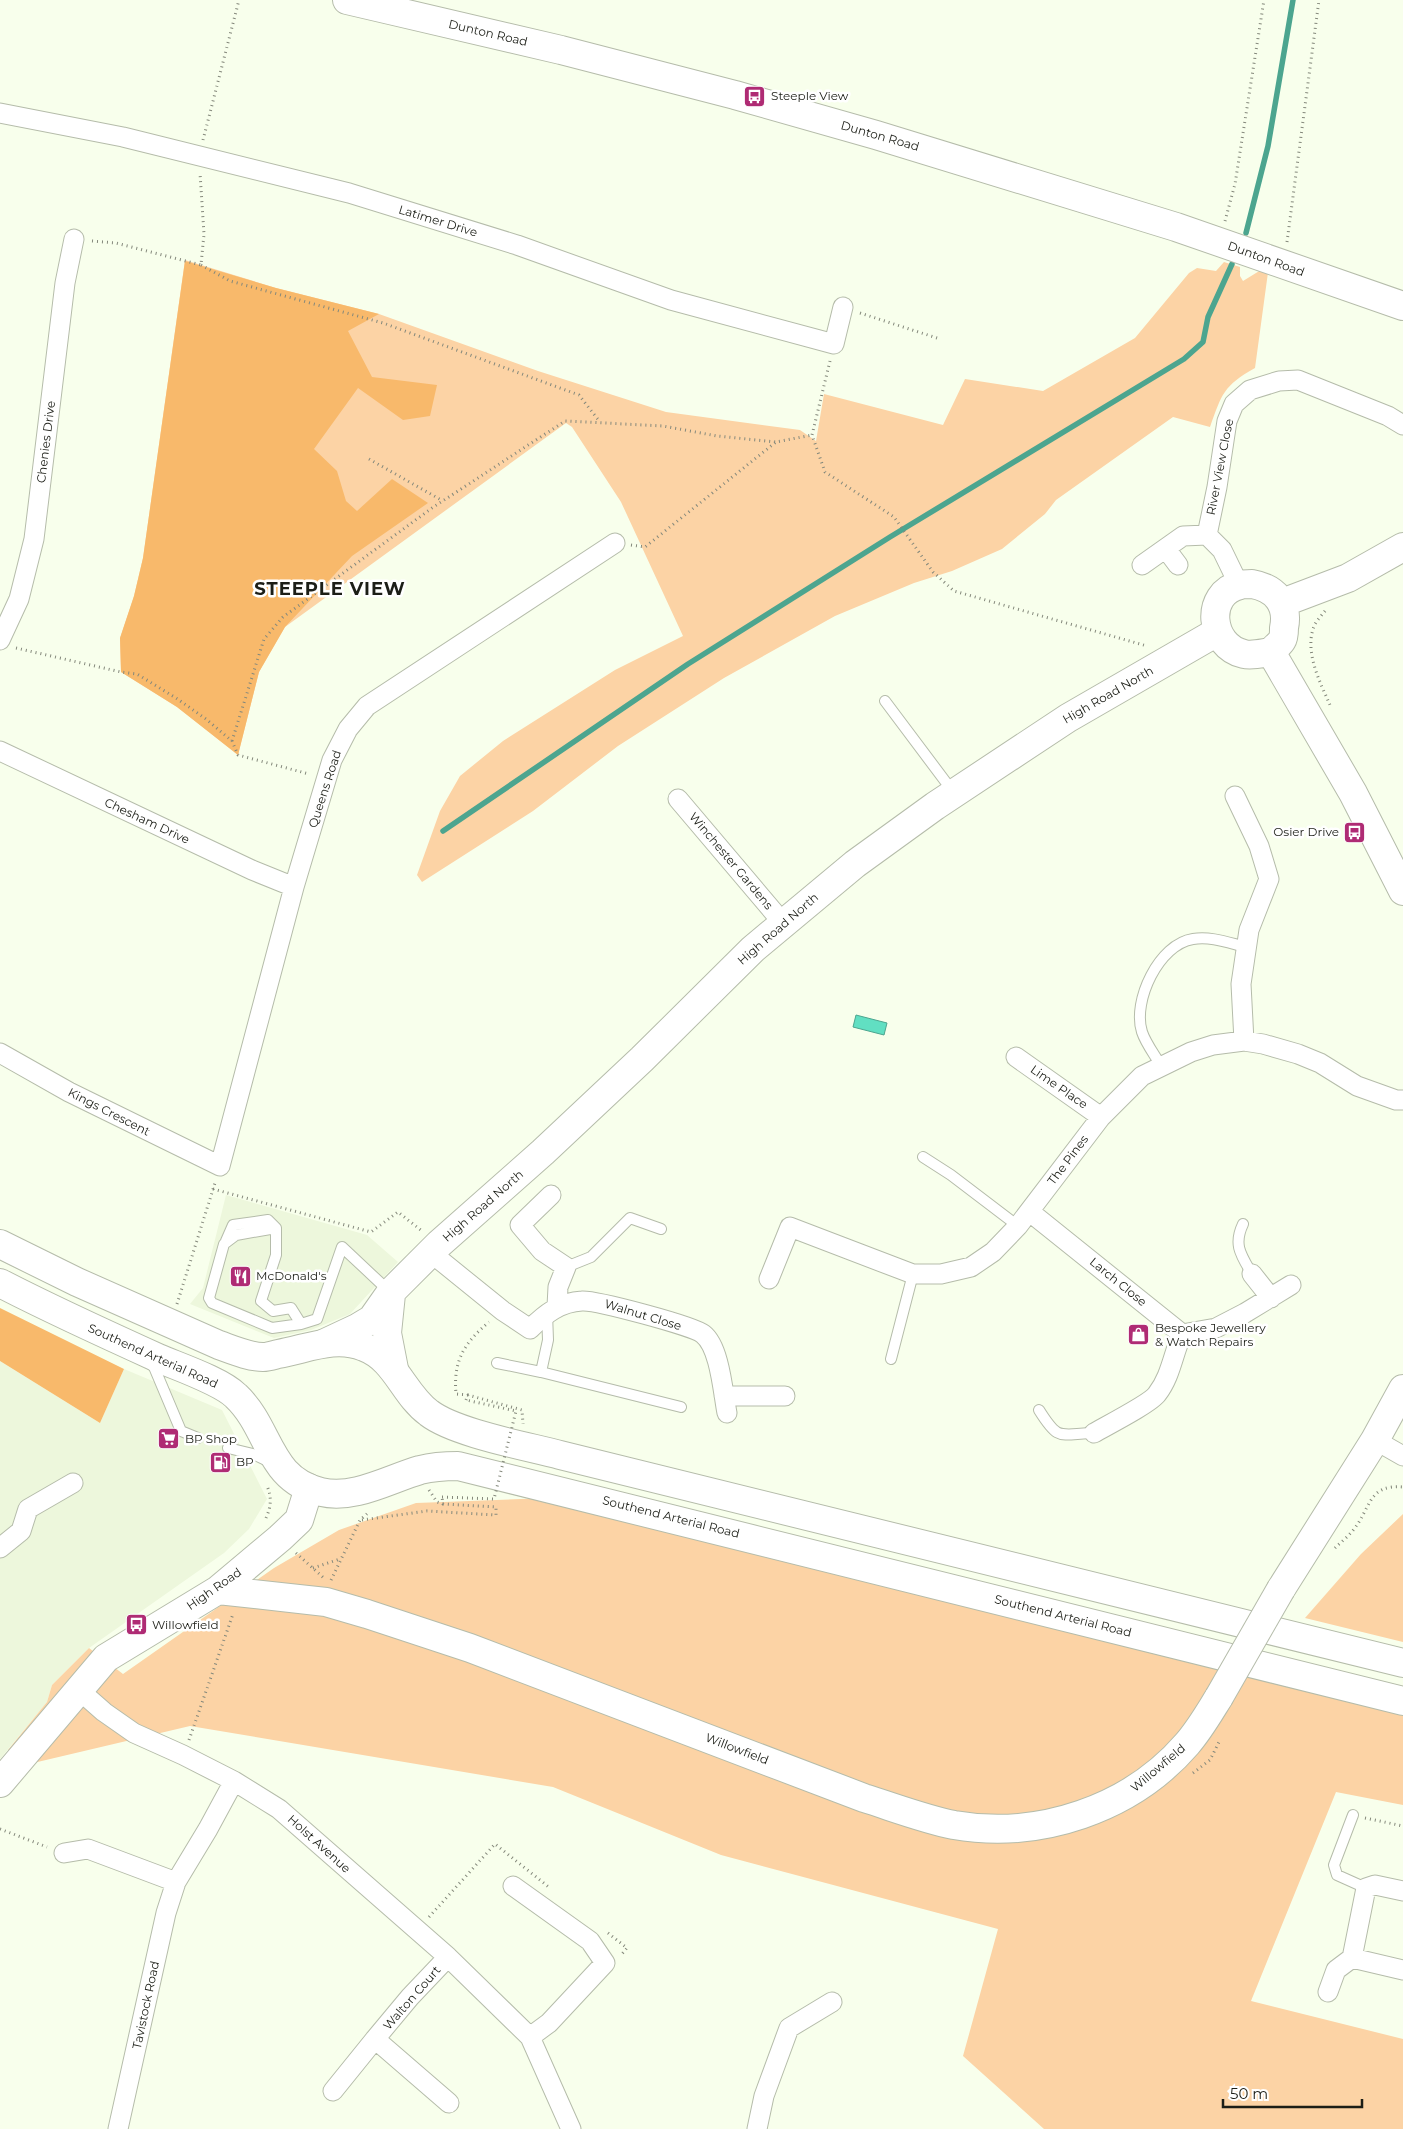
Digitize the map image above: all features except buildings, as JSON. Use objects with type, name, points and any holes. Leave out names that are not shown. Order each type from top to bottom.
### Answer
[{"type":"main road","name":"Dunton Road","points":[[347,0],[562,50],[735,95],[876,135],[1176,227],[1403,306]]},
{"type":"main road","points":[[1282,602],[1348,578],[1403,547]]},
{"type":"main road","points":[[1252,584],[1262,586],[1272,591],[1282,602],[1286,620],[1282,640],[1271,652],[1246,654],[1234,650],[1224,642],[1217,632],[1216,608],[1222,598],[1239,585],[1252,584]]},
{"type":"main road","name":"High Road North","points":[[325,1343],[372,1319],[391,1292],[435,1248],[544,1152],[642,1059],[753,949],[855,864],[954,793],[1068,718],[1217,632]]},
{"type":"main road","points":[[1271,652],[1401,879]]},
{"type":"main road","points":[[0,1244],[77,1282],[219,1345],[242,1353],[264,1357],[325,1343],[345,1342],[364,1347],[381,1356],[394,1369],[411,1395],[429,1413],[453,1425],[495,1438],[1403,1663]]},
{"type":"main road","name":"Southend Arterial Road","points":[[0,1283],[59,1314],[211,1381],[236,1395],[256,1421],[286,1476],[323,1493],[342,1494],[367,1488],[422,1469],[458,1466],[1403,1700]]},
{"type":"main road","points":[[391,1292],[387,1333],[394,1369]]},
{"type":"main road","name":"Willowfield","points":[[218,1590],[326,1602],[367,1614],[470,1648],[864,1798],[926,1818],[975,1828],[1024,1828],[1049,1824],[1078,1816],[1111,1802],[1146,1781],[1186,1745],[1204,1723],[1281,1589],[1375,1440],[1403,1389]]},
{"type":"main road","name":"High Road","points":[[0,1783],[59,1711],[80,1690],[106,1658],[218,1590],[299,1520],[309,1488]]},
{"type":"street","name":"Latimer Drive","points":[[0,113],[122,137],[348,193],[517,244],[672,300],[834,344]]},
{"type":"street","name":"Chenies Drive","points":[[5,643],[19,599],[34,539],[65,283],[74,239]]},
{"type":"street","points":[[834,344],[843,308]]},
{"type":"street","name":"River View Close","points":[[1207,535],[1218,487],[1227,421],[1234,404],[1250,390],[1279,381],[1298,380],[1388,416],[1403,425]]},
{"type":"street","points":[[1142,565],[1183,536],[1207,535],[1222,550],[1239,585]]},
{"type":"street","name":"Queens Road","points":[[220,1166],[294,887],[332,760],[348,729],[367,706],[615,544]]},
{"type":"street","points":[[1166,549],[1178,565]]},
{"type":"street","name":"Chesham Drive","points":[[0,751],[252,870],[294,887]]},
{"type":"street","points":[[1235,796],[1259,846],[1269,879],[1249,930],[1246,947],[1242,984],[1244,1042]]},
{"type":"street","name":"Winchester Gardens","points":[[678,799],[783,923]]},
{"type":"street","name":"The Pines","points":[[769,1279],[790,1227],[913,1274],[941,1274],[971,1267],[993,1252],[1024,1219],[1101,1117],[1142,1076],[1191,1052],[1213,1046],[1244,1042],[1263,1044],[1298,1054],[1320,1063],[1357,1086],[1396,1100],[1403,1100]]},
{"type":"street","name":"Kings Crescent","points":[[0,1053],[69,1092],[220,1166]]},
{"type":"street","name":"Lime Place","points":[[1016,1057],[1101,1117]]},
{"type":"street","points":[[435,1248],[503,1311],[530,1329],[552,1309],[566,1267],[542,1251],[520,1225],[552,1195]]},
{"type":"street","name":"Larch Close","points":[[1024,1219],[1182,1334]]},
{"type":"street","points":[[1252,1274],[1271,1298]]},
{"type":"street","points":[[1094,1433],[1156,1396],[1170,1372],[1174,1352],[1182,1334],[1216,1328],[1291,1285]]},
{"type":"street","name":"Walnut Close","points":[[552,1309],[581,1301],[600,1302],[609,1307],[658,1318],[704,1334],[718,1357],[725,1405],[785,1396]]},
{"type":"street","points":[[1375,1440],[1403,1456]]},
{"type":"street","points":[[0,1548],[21,1531],[28,1509],[73,1483]]},
{"type":"street","name":"Holst Avenue","points":[[80,1690],[104,1712],[134,1733],[184,1754],[234,1781],[279,1809],[448,1957],[530,2037],[571,2129]]},
{"type":"street","name":"Tavistock Road","points":[[118,2129],[166,1913],[176,1882],[234,1781]]},
{"type":"street","points":[[64,1853],[88,1849],[176,1882]]},
{"type":"street","points":[[1328,1992],[1336,1970],[1352,1958],[1366,1888],[1375,1885],[1403,1891]]},
{"type":"street","points":[[513,1886],[590,1941],[605,1963],[549,2024],[530,2037]]},
{"type":"street","name":"Walton Court","points":[[333,2091],[410,1997],[448,1957]]},
{"type":"street","points":[[1352,1958],[1403,1970]]},
{"type":"street","points":[[756,2129],[764,2096],[789,2028],[832,2002]]},
{"type":"street","name":"Walton Court","points":[[376,2039],[448,2103]]},
{"type":"lane","points":[[885,701],[954,793]]},
{"type":"lane","points":[[1160,1066],[1142,1032],[1140,1016],[1144,994],[1152,973],[1163,957],[1177,945],[1191,939],[1206,938],[1246,947]]},
{"type":"lane","points":[[923,1157],[1024,1219]]},
{"type":"lane","points":[[566,1267],[591,1257],[630,1218],[661,1229]]},
{"type":"lane","points":[[1243,1224],[1238,1236],[1239,1251],[1252,1274]]},
{"type":"lane","points":[[300,1324],[291,1308],[273,1311],[261,1301],[276,1255],[276,1228],[236,1234],[224,1244],[208,1298],[212,1303],[272,1328],[300,1324],[317,1319],[342,1247],[391,1292]]},
{"type":"lane","points":[[891,1359],[913,1274]]},
{"type":"lane","points":[[540,1372],[548,1340],[552,1309]]},
{"type":"lane","points":[[124,1343],[154,1367],[180,1431],[198,1438]]},
{"type":"lane","points":[[497,1363],[681,1407]]},
{"type":"lane","points":[[1039,1410],[1052,1431],[1061,1435],[1094,1433]]},
{"type":"lane","points":[[228,1448],[253,1454],[280,1466]]},
{"type":"lane","points":[[1353,1815],[1334,1864],[1337,1875],[1366,1888]]},
{"type":"path","points":[[201,265],[204,234],[199,155],[239,0]]},
{"type":"path","points":[[1224,226],[1235,184],[1264,0]]},
{"type":"path","points":[[1283,264],[1319,0]]},
{"type":"path","points":[[74,239],[116,243],[201,265],[230,281],[383,323],[580,395],[600,422]]},
{"type":"path","points":[[843,308],[940,339]]},
{"type":"path","points":[[834,344],[812,434],[825,472],[894,517],[932,572],[954,591],[1179,654]]},
{"type":"path","points":[[232,742],[264,639],[283,617],[443,501],[565,420],[663,426],[717,436],[776,442],[812,434]]},
{"type":"path","points":[[615,544],[645,547],[776,442]]},
{"type":"path","points":[[369,459],[443,501]]},
{"type":"path","points":[[1329,606],[1316,624],[1312,637],[1313,667],[1333,712]]},
{"type":"path","points":[[5,643],[121,672],[137,674],[206,719],[232,742],[238,755],[326,778]]},
{"type":"path","points":[[175,1310],[220,1166]]},
{"type":"path","points":[[213,1189],[371,1232],[398,1212],[435,1248]]},
{"type":"path","points":[[503,1311],[474,1334],[459,1355],[455,1381],[456,1394],[468,1395],[522,1410],[523,1424]]},
{"type":"path","points":[[443,1504],[442,1497],[494,1499],[516,1412],[466,1400],[468,1395]]},
{"type":"path","points":[[1330,1553],[1355,1528],[1371,1497],[1388,1487],[1403,1487]]},
{"type":"path","points":[[420,1493],[438,1489]]},
{"type":"path","points":[[360,1520],[427,1512],[496,1515],[496,1507],[437,1502],[429,1490]]},
{"type":"path","points":[[482,1492],[498,1498]]},
{"type":"path","points":[[291,1551],[298,1554],[330,1582],[360,1520],[369,1512],[378,1509]]},
{"type":"path","points":[[313,1568],[341,1559]]},
{"type":"path","points":[[1353,1815],[1403,1826]]},
{"type":"path","points":[[0,1829],[64,1853]]},
{"type":"shaded area","points":[[185,260],[276,288],[379,314],[538,371],[666,412],[800,430],[816,441],[824,394],[943,425],[965,379],[1043,391],[1135,338],[1189,273],[1197,268],[1216,271],[1224,262],[1240,267],[1240,276],[1243,281],[1269,265],[1255,368],[1236,380],[1225,392],[1210,427],[1173,417],[1056,500],[1045,514],[1002,549],[952,571],[914,583],[835,616],[724,678],[618,746],[533,811],[422,882],[417,875],[440,811],[460,776],[503,741],[615,670],[683,636],[621,502],[572,427],[566,423],[285,627],[259,672],[238,755],[177,707],[121,672],[120,638],[134,596],[143,558]]},
{"type":"shaded area","points":[[185,261],[276,288],[379,314],[348,331],[372,377],[437,385],[430,416],[403,420],[358,388],[314,449],[337,471],[346,501],[357,511],[392,479],[428,503],[352,556],[285,627],[259,672],[238,755],[177,707],[121,672],[120,638],[134,596],[143,558]]},
{"type":"shaded area","points":[[226,1195],[367,1235],[398,1262],[350,1314],[311,1330],[274,1338],[190,1304],[203,1288]]},
{"type":"shaded area","points":[[0,1308],[124,1369],[100,1423],[0,1361]]},
{"type":"shaded area","points":[[0,1361],[100,1423],[124,1369],[222,1410],[267,1499],[249,1529],[224,1553],[89,1648],[52,1685],[47,1702],[0,1759]]},
{"type":"shaded area","points":[[548,1498],[1403,1710],[1403,1805],[1336,1792],[1251,2001],[1403,2039],[1403,2129],[1044,2129],[963,2056],[998,1929],[721,1855],[553,1787],[190,1726],[29,1764],[8,1750],[47,1702],[52,1685],[89,1648],[123,1674],[274,1568],[339,1530],[416,1503]]},
{"type":"shaded area","points":[[1403,1514],[1403,1642],[1305,1618],[1361,1554]]},
{"type":"water","points":[[856,1015],[887,1023],[884,1035],[853,1027]]},
{"type":"waterway","points":[[1246,233],[1268,146],[1293,0]]},
{"type":"waterway","points":[[443,831],[688,664],[890,537],[1184,359],[1203,342],[1208,317],[1232,264]]},
{"type":"place","name":"Steeple View","points":[[755,96]]},
{"type":"place","name":"Osier Drive","points":[[1355,832]]},
{"type":"place","name":"McDonald's","points":[[240,1276]]},
{"type":"place","name":"Bespoke Jewellery & Watch Repairs","points":[[1139,1335]]},
{"type":"place","name":"BP Shop","points":[[169,1439]]},
{"type":"place","name":"BP","points":[[220,1462]]},
{"type":"place","name":"Willowfield","points":[[136,1625]]},
{"type":"district","name":"STEEPLE VIEW","points":[[330,589]]}]
